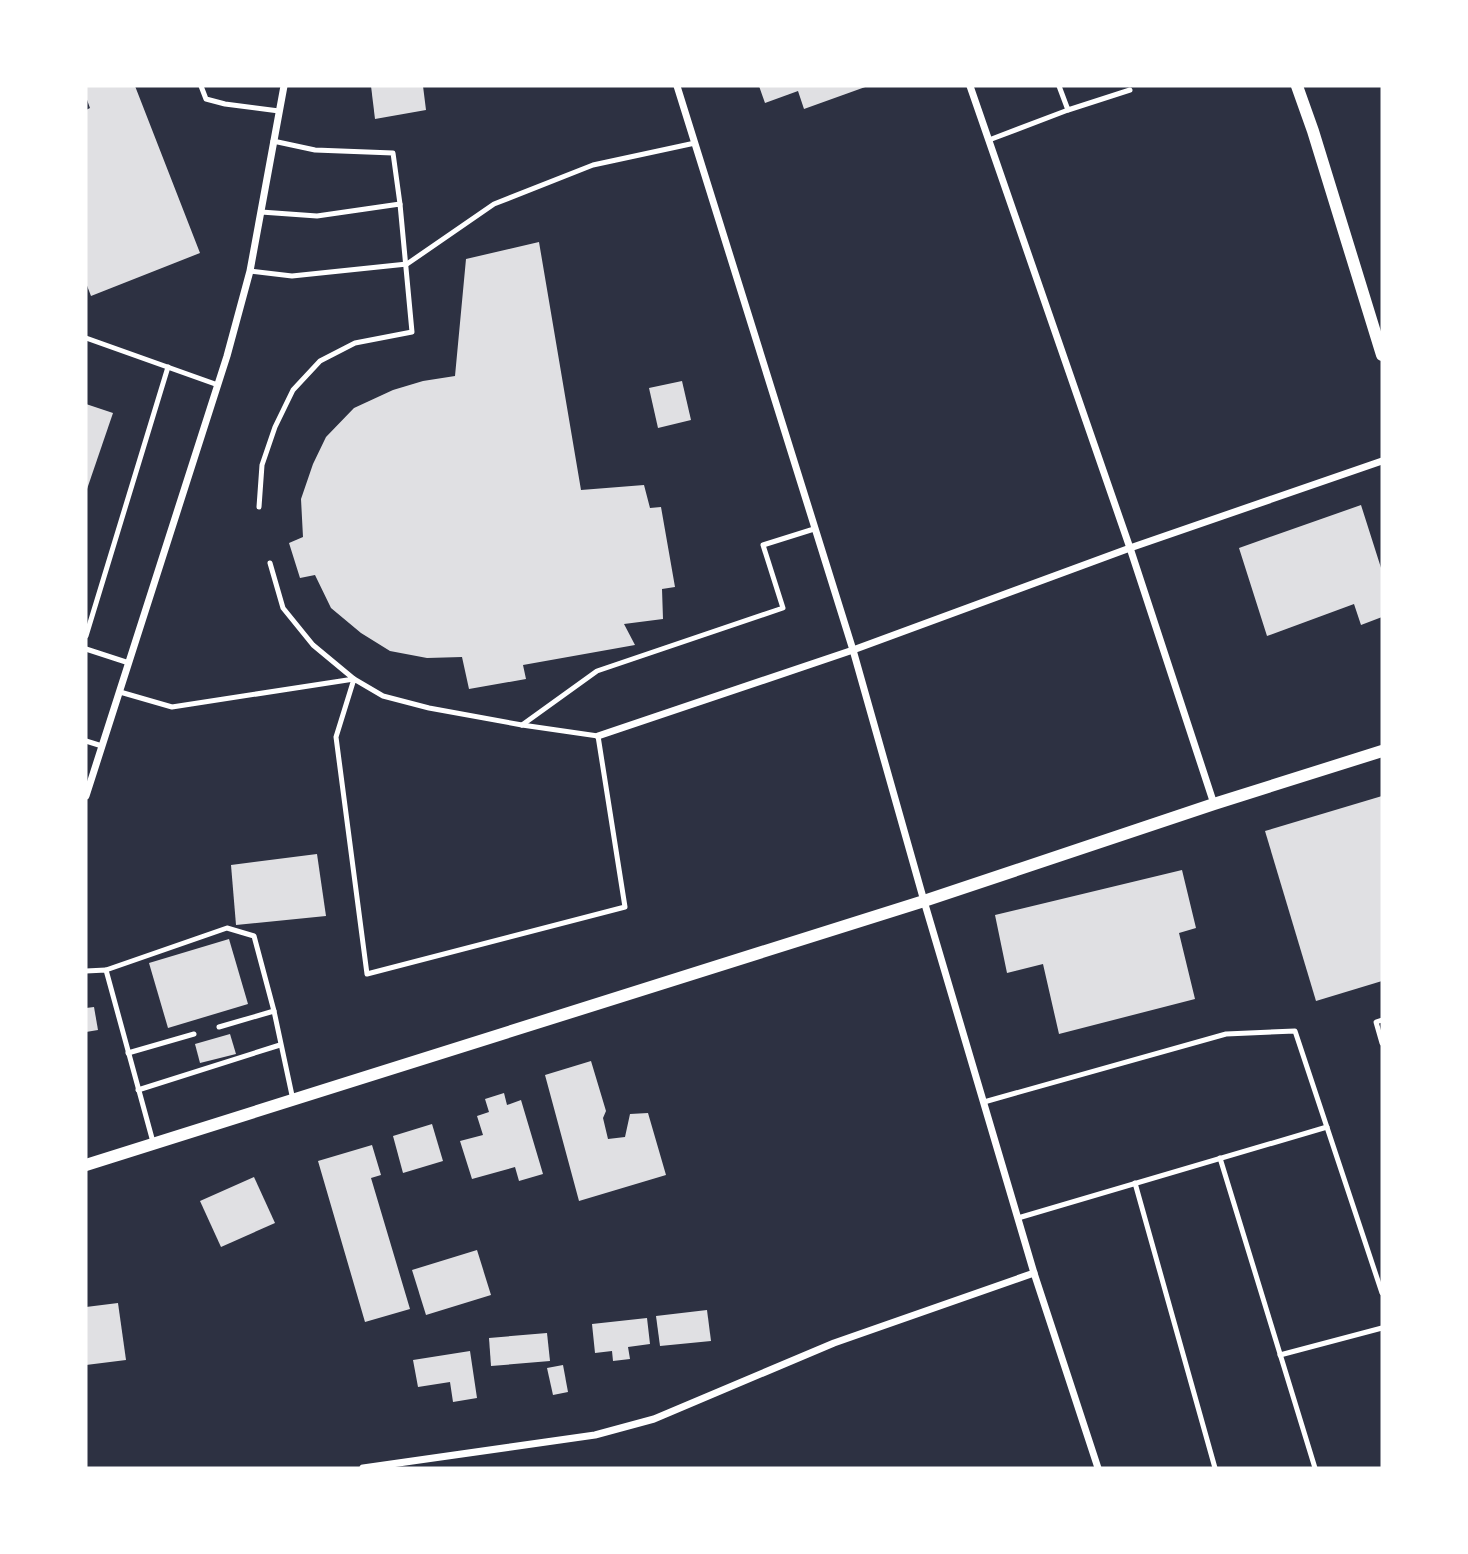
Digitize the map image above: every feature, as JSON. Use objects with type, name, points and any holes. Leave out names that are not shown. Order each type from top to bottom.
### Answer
[{"type":"street","points":[[86,796],[218,385],[250,271],[284,86]]},
{"type":"street","points":[[677,86],[853,650],[1034,1273],[1098,1468]]},
{"type":"street","points":[[970,86],[1130,548],[1214,804]]},
{"type":"street","points":[[1297,86],[1382,355]]},
{"type":"street","points":[[598,736],[853,650],[1130,548],[1382,461]]},
{"type":"street","points":[[86,1165],[924,901],[1382,751]]},
{"type":"street","points":[[363,1468],[595,1435],[654,1419],[834,1343],[1034,1273]]},
{"type":"lane","points":[[201,86],[206,99],[279,111]]},
{"type":"lane","points":[[1059,86],[1068,110]]},
{"type":"lane","points":[[989,140],[1130,90]]},
{"type":"lane","points":[[259,507],[262,466],[275,427],[293,390],[320,361],[355,343],[412,332],[407,264],[393,153],[315,150],[274,141]]},
{"type":"lane","points":[[250,271],[292,276],[407,264],[494,204],[593,165],[695,143]]},
{"type":"lane","points":[[261,212],[317,216],[400,204]]},
{"type":"lane","points":[[86,338],[218,385]]},
{"type":"lane","points":[[86,636],[169,367]]},
{"type":"lane","points":[[522,725],[597,671],[783,608],[763,545],[814,529]]},
{"type":"lane","points":[[270,563],[284,608],[313,645],[354,680],[383,696],[429,708],[598,736],[625,907],[368,974],[336,737],[354,680]]},
{"type":"lane","points":[[86,649],[129,663]]},
{"type":"lane","points":[[120,692],[172,707],[354,680]]},
{"type":"lane","points":[[86,741],[102,746]]},
{"type":"lane","points":[[86,971],[106,970],[227,928],[254,936],[274,1011],[293,1100]]},
{"type":"lane","points":[[106,970],[154,1143]]},
{"type":"lane","points":[[219,1027],[274,1011]]},
{"type":"lane","points":[[1382,1020],[1376,1022],[1382,1043]]},
{"type":"lane","points":[[984,1102],[1226,1034],[1296,1031],[1382,1293]]},
{"type":"lane","points":[[128,1053],[194,1034]]},
{"type":"lane","points":[[138,1090],[281,1045]]},
{"type":"lane","points":[[1018,1218],[1327,1127]]},
{"type":"lane","points":[[1220,1158],[1315,1468]]},
{"type":"lane","points":[[1135,1183],[1215,1468]]},
{"type":"lane","points":[[1280,1355],[1382,1328]]},
{"type":"building","points":[[86,86],[135,86],[200,253],[91,296],[86,283],[86,110],[90,108]]},
{"type":"building","points":[[371,86],[423,86],[426,110],[375,119]]},
{"type":"building","points":[[759,86],[868,86],[804,109],[798,91],[765,103]]},
{"type":"building","points":[[539,242],[581,490],[644,485],[650,508],[661,507],[675,587],[662,589],[663,619],[624,624],[635,645],[523,665],[526,679],[469,689],[462,657],[427,658],[390,651],[361,633],[331,608],[315,575],[300,578],[289,543],[303,537],[301,499],[326,437],[354,408],[393,390],[423,381],[455,376],[466,259]]},
{"type":"building","points":[[682,381],[691,420],[658,428],[649,388]]},
{"type":"building","points":[[86,404],[113,413],[86,492]]},
{"type":"building","points":[[1361,505],[1382,571],[1382,617],[1361,625],[1354,604],[1267,636],[1239,548]]},
{"type":"building","points":[[1382,796],[1382,981],[1316,1001],[1265,831]]},
{"type":"building","points":[[317,854],[326,916],[236,925],[231,865]]},
{"type":"building","points":[[1182,870],[1196,928],[1179,933],[1195,999],[1059,1034],[1043,964],[1007,973],[995,915]]},
{"type":"building","points":[[229,939],[248,1004],[168,1028],[149,963]]},
{"type":"building","points":[[94,1007],[98,1030],[86,1032],[86,1008]]},
{"type":"building","points":[[230,1034],[236,1054],[200,1063],[195,1044]]},
{"type":"building","points":[[591,1061],[606,1111],[603,1118],[608,1139],[625,1137],[630,1114],[648,1113],[666,1175],[579,1201],[545,1075]]},
{"type":"building","points":[[504,1093],[507,1105],[521,1100],[543,1174],[519,1181],[515,1167],[472,1179],[460,1141],[483,1135],[477,1116],[489,1112],[485,1099]]},
{"type":"building","points":[[432,1124],[443,1161],[403,1173],[393,1136]]},
{"type":"building","points":[[372,1145],[381,1175],[371,1178],[410,1309],[365,1322],[318,1161]]},
{"type":"building","points":[[254,1177],[275,1223],[221,1247],[200,1201]]},
{"type":"building","points":[[477,1250],[491,1295],[426,1315],[412,1270]]},
{"type":"building","points":[[118,1303],[126,1360],[86,1365],[86,1307]]},
{"type":"building","points":[[707,1310],[711,1341],[660,1346],[656,1316]]},
{"type":"building","points":[[647,1318],[650,1344],[628,1347],[630,1359],[613,1361],[612,1351],[595,1353],[592,1324]]},
{"type":"building","points":[[547,1333],[550,1361],[491,1366],[489,1338]]},
{"type":"building","points":[[470,1351],[477,1398],[453,1402],[450,1382],[418,1387],[413,1360]]},
{"type":"building","points":[[563,1365],[568,1392],[553,1395],[547,1368]]}]
